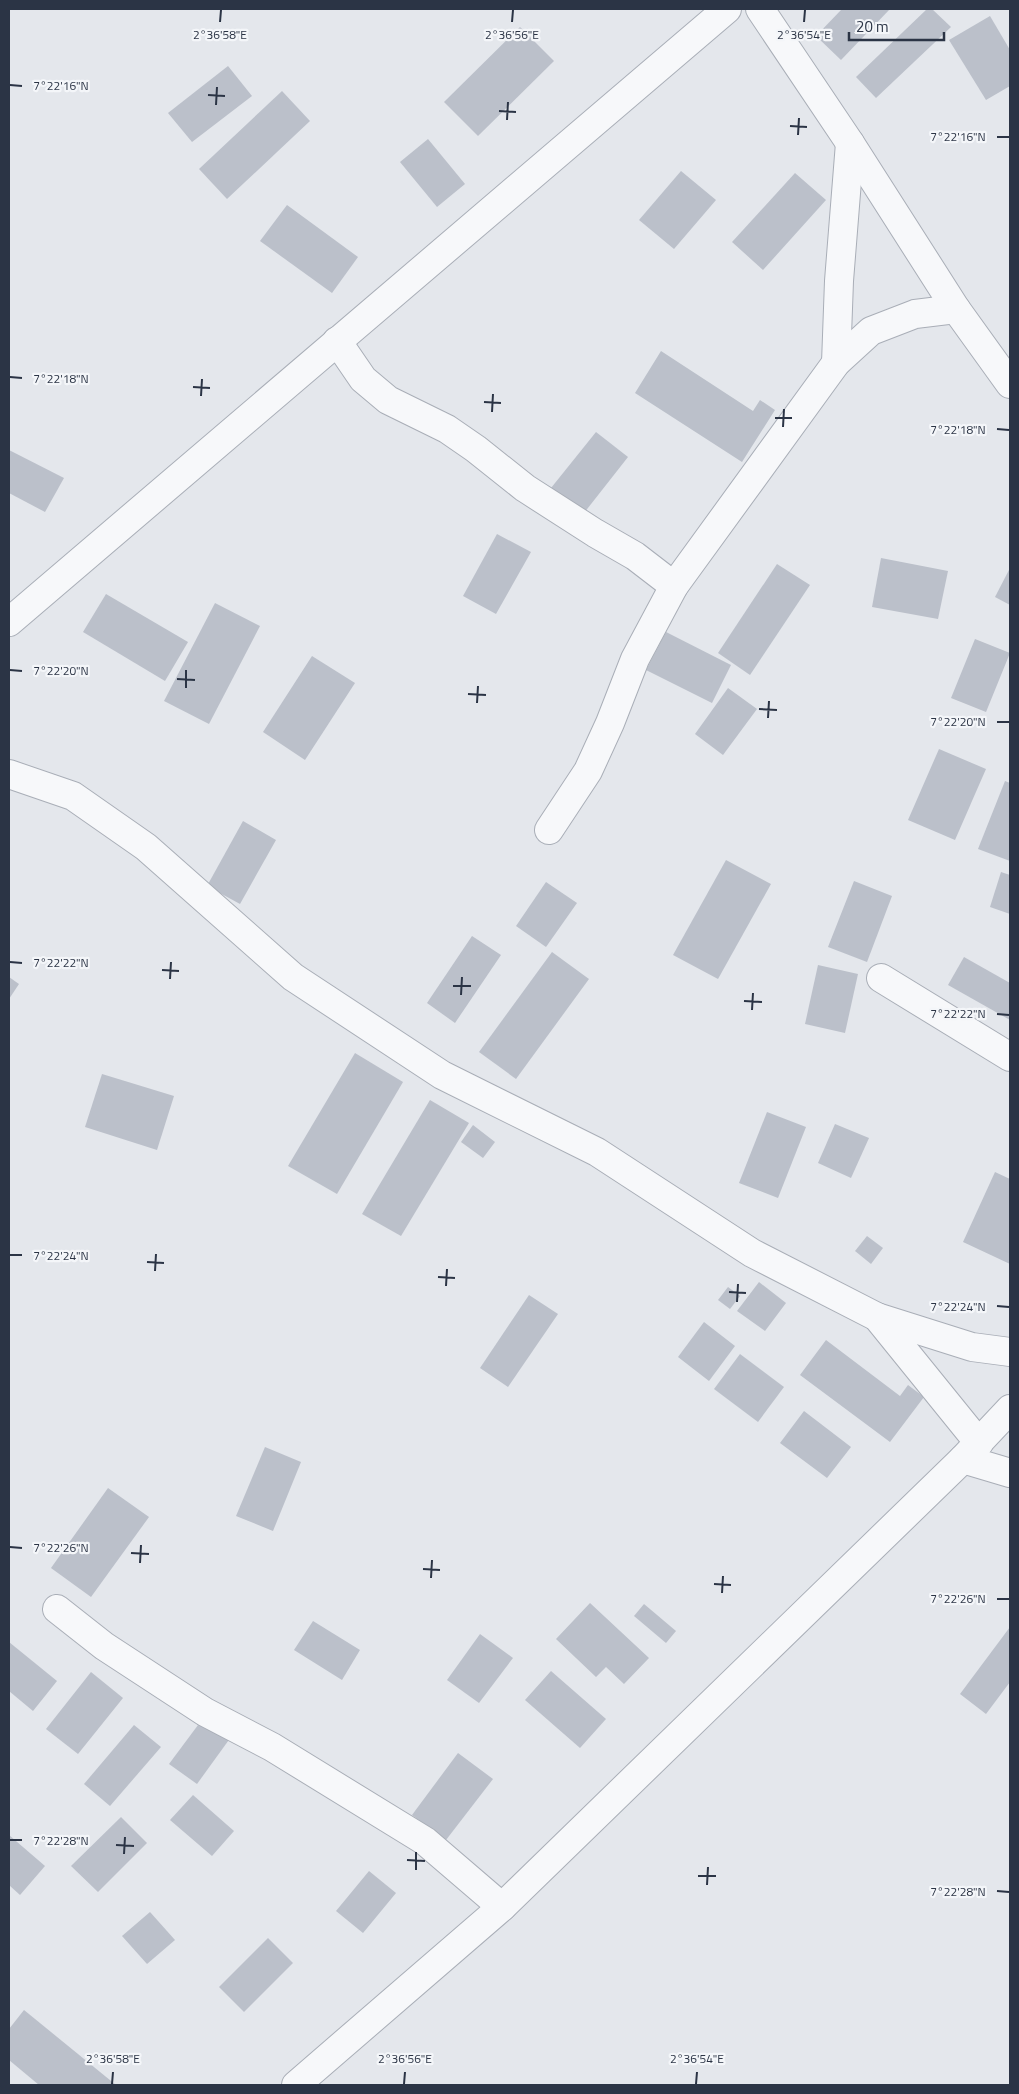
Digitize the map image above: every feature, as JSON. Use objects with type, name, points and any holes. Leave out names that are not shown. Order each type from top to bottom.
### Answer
[{"type":"street","points":[[9,622],[727,9]]},
{"type":"street","points":[[760,9],[850,143],[956,309],[1010,384]]},
{"type":"street","points":[[836,362],[839,281],[850,143]]},
{"type":"street","points":[[548,830],[588,771],[610,723],[635,659],[674,586],[836,362],[870,331],[915,314],[956,309]]},
{"type":"street","points":[[337,341],[362,379],[388,400],[447,429],[525,488],[635,556],[674,586]]},
{"type":"street","points":[[9,774],[73,796],[146,848],[293,977],[442,1075],[597,1152],[752,1253],[877,1317],[972,1346],[1010,1352]]},
{"type":"street","points":[[881,978],[1010,1057]]},
{"type":"street","points":[[877,1317],[971,1451],[1010,1473]]},
{"type":"street","points":[[305,2083],[502,1907],[971,1451],[1010,1409]]},
{"type":"street","points":[[57,1609],[104,1646],[205,1712],[272,1747],[425,1841],[502,1907]]},
{"type":"building","points":[[842,9],[890,9],[841,60],[816,36]]},
{"type":"building","points":[[927,9],[932,9],[951,27],[876,98],[856,77]]},
{"type":"building","points":[[990,16],[1010,50],[1010,86],[986,100],[949,40]]},
{"type":"building","points":[[520,27],[554,61],[478,136],[444,102]]},
{"type":"building","points":[[228,66],[252,96],[192,142],[168,113]]},
{"type":"building","points":[[282,91],[310,121],[227,199],[199,169]]},
{"type":"building","points":[[428,139],[465,184],[437,207],[400,162]]},
{"type":"building","points":[[681,171],[716,200],[674,249],[639,220]]},
{"type":"building","points":[[795,173],[826,200],[763,270],[732,242]]},
{"type":"building","points":[[287,205],[358,257],[332,293],[260,241]]},
{"type":"building","points":[[661,351],[753,411],[760,400],[775,410],[742,462],[635,393]]},
{"type":"building","points":[[596,432],[628,457],[584,513],[551,488]]},
{"type":"building","points":[[9,450],[64,478],[45,512],[9,493]]},
{"type":"building","points":[[497,534],[531,552],[496,614],[463,596]]},
{"type":"building","points":[[881,558],[948,571],[938,619],[872,607]]},
{"type":"building","points":[[777,564],[810,585],[750,675],[718,653]]},
{"type":"building","points":[[1010,568],[1010,605],[995,597]]},
{"type":"building","points":[[106,594],[188,642],[165,681],[83,632]]},
{"type":"building","points":[[215,603],[260,626],[209,724],[164,701]]},
{"type":"building","points":[[666,632],[731,665],[712,703],[646,670]]},
{"type":"building","points":[[975,639],[1010,653],[986,712],[951,698]]},
{"type":"building","points":[[312,656],[355,683],[305,760],[263,732]]},
{"type":"building","points":[[728,688],[757,709],[723,755],[695,734]]},
{"type":"building","points":[[939,749],[986,769],[955,840],[908,820]]},
{"type":"building","points":[[1005,781],[1010,783],[1010,861],[978,849]]},
{"type":"building","points":[[243,821],[276,840],[240,904],[207,886]]},
{"type":"building","points":[[726,860],[771,884],[718,979],[673,955]]},
{"type":"building","points":[[1001,872],[1010,875],[1010,914],[990,907]]},
{"type":"building","points":[[854,881],[892,896],[867,962],[828,947]]},
{"type":"building","points":[[546,882],[577,903],[546,947],[516,926]]},
{"type":"building","points":[[472,936],[501,955],[455,1023],[427,1003]]},
{"type":"building","points":[[552,952],[589,979],[516,1079],[479,1052]]},
{"type":"building","points":[[964,957],[1010,983],[1010,1020],[948,985]]},
{"type":"building","points":[[818,965],[858,974],[845,1033],[805,1024]]},
{"type":"building","points":[[9,977],[19,984],[9,999]]},
{"type":"building","points":[[355,1053],[403,1082],[337,1194],[288,1166]]},
{"type":"building","points":[[102,1074],[174,1096],[157,1150],[85,1127]]},
{"type":"building","points":[[430,1100],[469,1123],[401,1236],[362,1214]]},
{"type":"building","points":[[767,1112],[806,1127],[778,1198],[739,1183]]},
{"type":"building","points":[[835,1124],[869,1138],[851,1178],[818,1163]]},
{"type":"building","points":[[473,1125],[495,1142],[483,1158],[461,1142]]},
{"type":"building","points":[[995,1172],[1010,1179],[1010,1264],[963,1242]]},
{"type":"building","points":[[867,1236],[883,1248],[871,1264],[855,1251]]},
{"type":"building","points":[[759,1282],[786,1303],[765,1331],[737,1311]]},
{"type":"building","points":[[728,1287],[740,1296],[730,1309],[718,1300]]},
{"type":"building","points":[[529,1295],[558,1314],[508,1387],[480,1368]]},
{"type":"building","points":[[704,1322],[735,1346],[709,1381],[678,1357]]},
{"type":"building","points":[[826,1340],[900,1396],[908,1385],[924,1397],[890,1442],[800,1375]]},
{"type":"building","points":[[740,1354],[784,1387],[758,1422],[714,1389]]},
{"type":"building","points":[[804,1411],[851,1447],[827,1478],[780,1443]]},
{"type":"building","points":[[265,1447],[301,1462],[273,1531],[236,1516]]},
{"type":"building","points":[[108,1488],[149,1517],[91,1597],[51,1568]]},
{"type":"building","points":[[590,1603],[649,1658],[624,1684],[606,1667],[596,1677],[556,1639]]},
{"type":"building","points":[[644,1604],[676,1631],[666,1643],[634,1616]]},
{"type":"building","points":[[313,1621],[360,1650],[342,1680],[294,1650]]},
{"type":"building","points":[[1010,1627],[1010,1682],[986,1714],[960,1694]]},
{"type":"building","points":[[480,1634],[513,1658],[479,1703],[447,1680]]},
{"type":"building","points":[[9,1642],[57,1681],[33,1711],[9,1691]]},
{"type":"building","points":[[551,1671],[606,1719],[580,1748],[525,1700]]},
{"type":"building","points":[[91,1672],[123,1698],[78,1754],[46,1729]]},
{"type":"building","points":[[204,1717],[231,1737],[197,1784],[169,1764]]},
{"type":"building","points":[[134,1725],[161,1747],[110,1806],[84,1784]]},
{"type":"building","points":[[458,1753],[493,1779],[446,1840],[412,1815]]},
{"type":"building","points":[[193,1795],[234,1831],[212,1856],[170,1820]]},
{"type":"building","points":[[121,1817],[147,1843],[98,1892],[71,1866]]},
{"type":"building","points":[[9,1835],[45,1866],[20,1895],[9,1885]]},
{"type":"building","points":[[369,1871],[396,1893],[363,1933],[336,1911]]},
{"type":"building","points":[[150,1912],[175,1940],[147,1964],[122,1936]]},
{"type":"building","points":[[268,1938],[293,1963],[244,2012],[219,1987]]},
{"type":"building","points":[[24,2010],[116,2085],[39,2085],[9,2060],[9,2029]]}]
